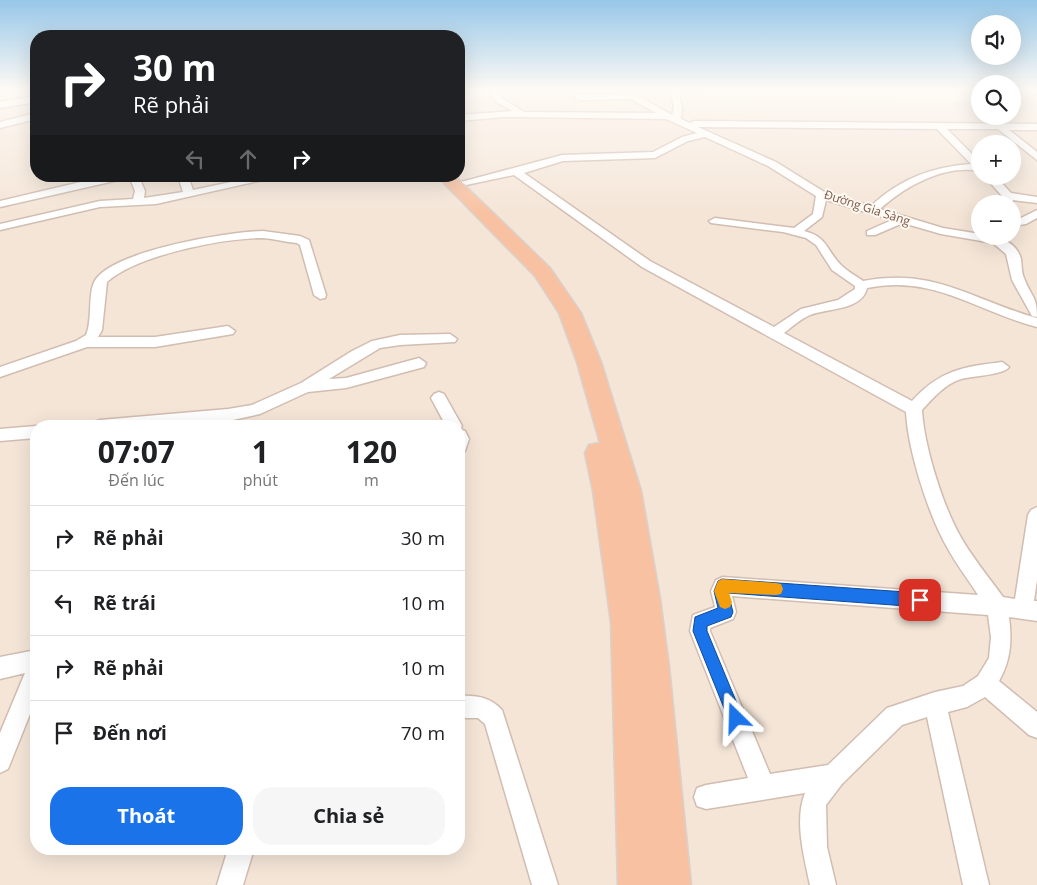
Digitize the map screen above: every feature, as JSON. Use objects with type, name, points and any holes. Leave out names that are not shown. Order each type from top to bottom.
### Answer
[{"type":"highway","points":[[438,182],[513,255],[539,287],[572,359],[591,421],[607,491],[627,622],[639,885]]},
{"type":"highway","points":[[458,182],[543,272],[570,313],[589,362],[626,492],[644,599],[652,667],[670,885]]},
{"type":"street","name":"Đường Gia Sàng","points":[[702,130],[772,164],[822,195],[941,231],[971,235]]},
{"type":"street","points":[[943,130],[971,158]]},
{"type":"street","points":[[1004,130],[1037,156]]},
{"type":"street","points":[[465,178],[516,172],[562,158],[656,155],[685,139],[708,133]]},
{"type":"street","points":[[872,211],[890,194],[918,177],[936,170],[971,168]]},
{"type":"street","points":[[516,172],[646,264],[914,409]]},
{"type":"street","points":[[0,204],[95,182]]},
{"type":"street","points":[[136,182],[140,191],[137,204]]},
{"type":"street","points":[[185,182],[189,194]]},
{"type":"street","points":[[0,228],[100,204],[137,204],[246,182]]},
{"type":"street","points":[[797,231],[818,215],[822,195]]},
{"type":"street","points":[[1021,200],[1037,200]]},
{"type":"street","points":[[1021,222],[1032,215]]},
{"type":"street","points":[[871,233],[901,220]]},
{"type":"street","points":[[715,221],[797,231],[810,236],[820,243],[836,267],[861,285]]},
{"type":"street","points":[[86,342],[95,330],[101,281],[106,274],[133,260],[159,252],[256,235],[300,240],[305,243],[320,295]]},
{"type":"street","name":"Đường Gia Sàng","points":[[1004,245],[1015,260],[1014,269],[1018,280],[1037,313]]},
{"type":"street","points":[[861,285],[881,279],[915,280],[952,291],[1012,317],[1037,323]]},
{"type":"street","points":[[775,333],[812,310],[838,306],[849,301],[861,290],[861,285]]},
{"type":"street","points":[[0,372],[86,342],[155,342],[228,331]]},
{"type":"street","points":[[163,420],[255,410],[306,387],[357,354],[377,344],[400,340],[450,339]]},
{"type":"street","points":[[306,387],[346,383],[418,363]]},
{"type":"street","points":[[823,885],[814,847],[814,801],[834,776],[895,716],[935,703],[967,696],[986,684],[999,661],[1001,637],[998,606],[953,541],[941,516],[915,432],[914,409],[941,380],[953,375],[1002,367]]},
{"type":"street","points":[[439,398],[451,420]]},
{"type":"street","points":[[0,435],[30,432]]},
{"type":"street","points":[[764,788],[700,631],[700,622],[726,612],[721,591],[722,586],[998,606],[1030,610],[1037,515]]},
{"type":"street","points":[[0,668],[30,661]]},
{"type":"street","points":[[986,684],[1037,727]]},
{"type":"street","points":[[0,761],[30,687]]},
{"type":"street","points":[[935,703],[976,885]]},
{"type":"street","points":[[465,707],[487,709],[494,718],[545,885]]},
{"type":"street","points":[[706,797],[834,776]]},
{"type":"street","points":[[230,885],[239,855]]},
{"type":"shaded area","points":[[0,130],[30,130],[30,182],[465,182],[465,130],[1037,130],[1037,885],[0,885]]},
{"type":"slow traffic","points":[[725,602],[721,591],[722,586],[776,589]]},
{"type":"route","points":[[736,718],[700,631],[700,622],[726,612],[721,591],[722,586],[920,600]]}]
